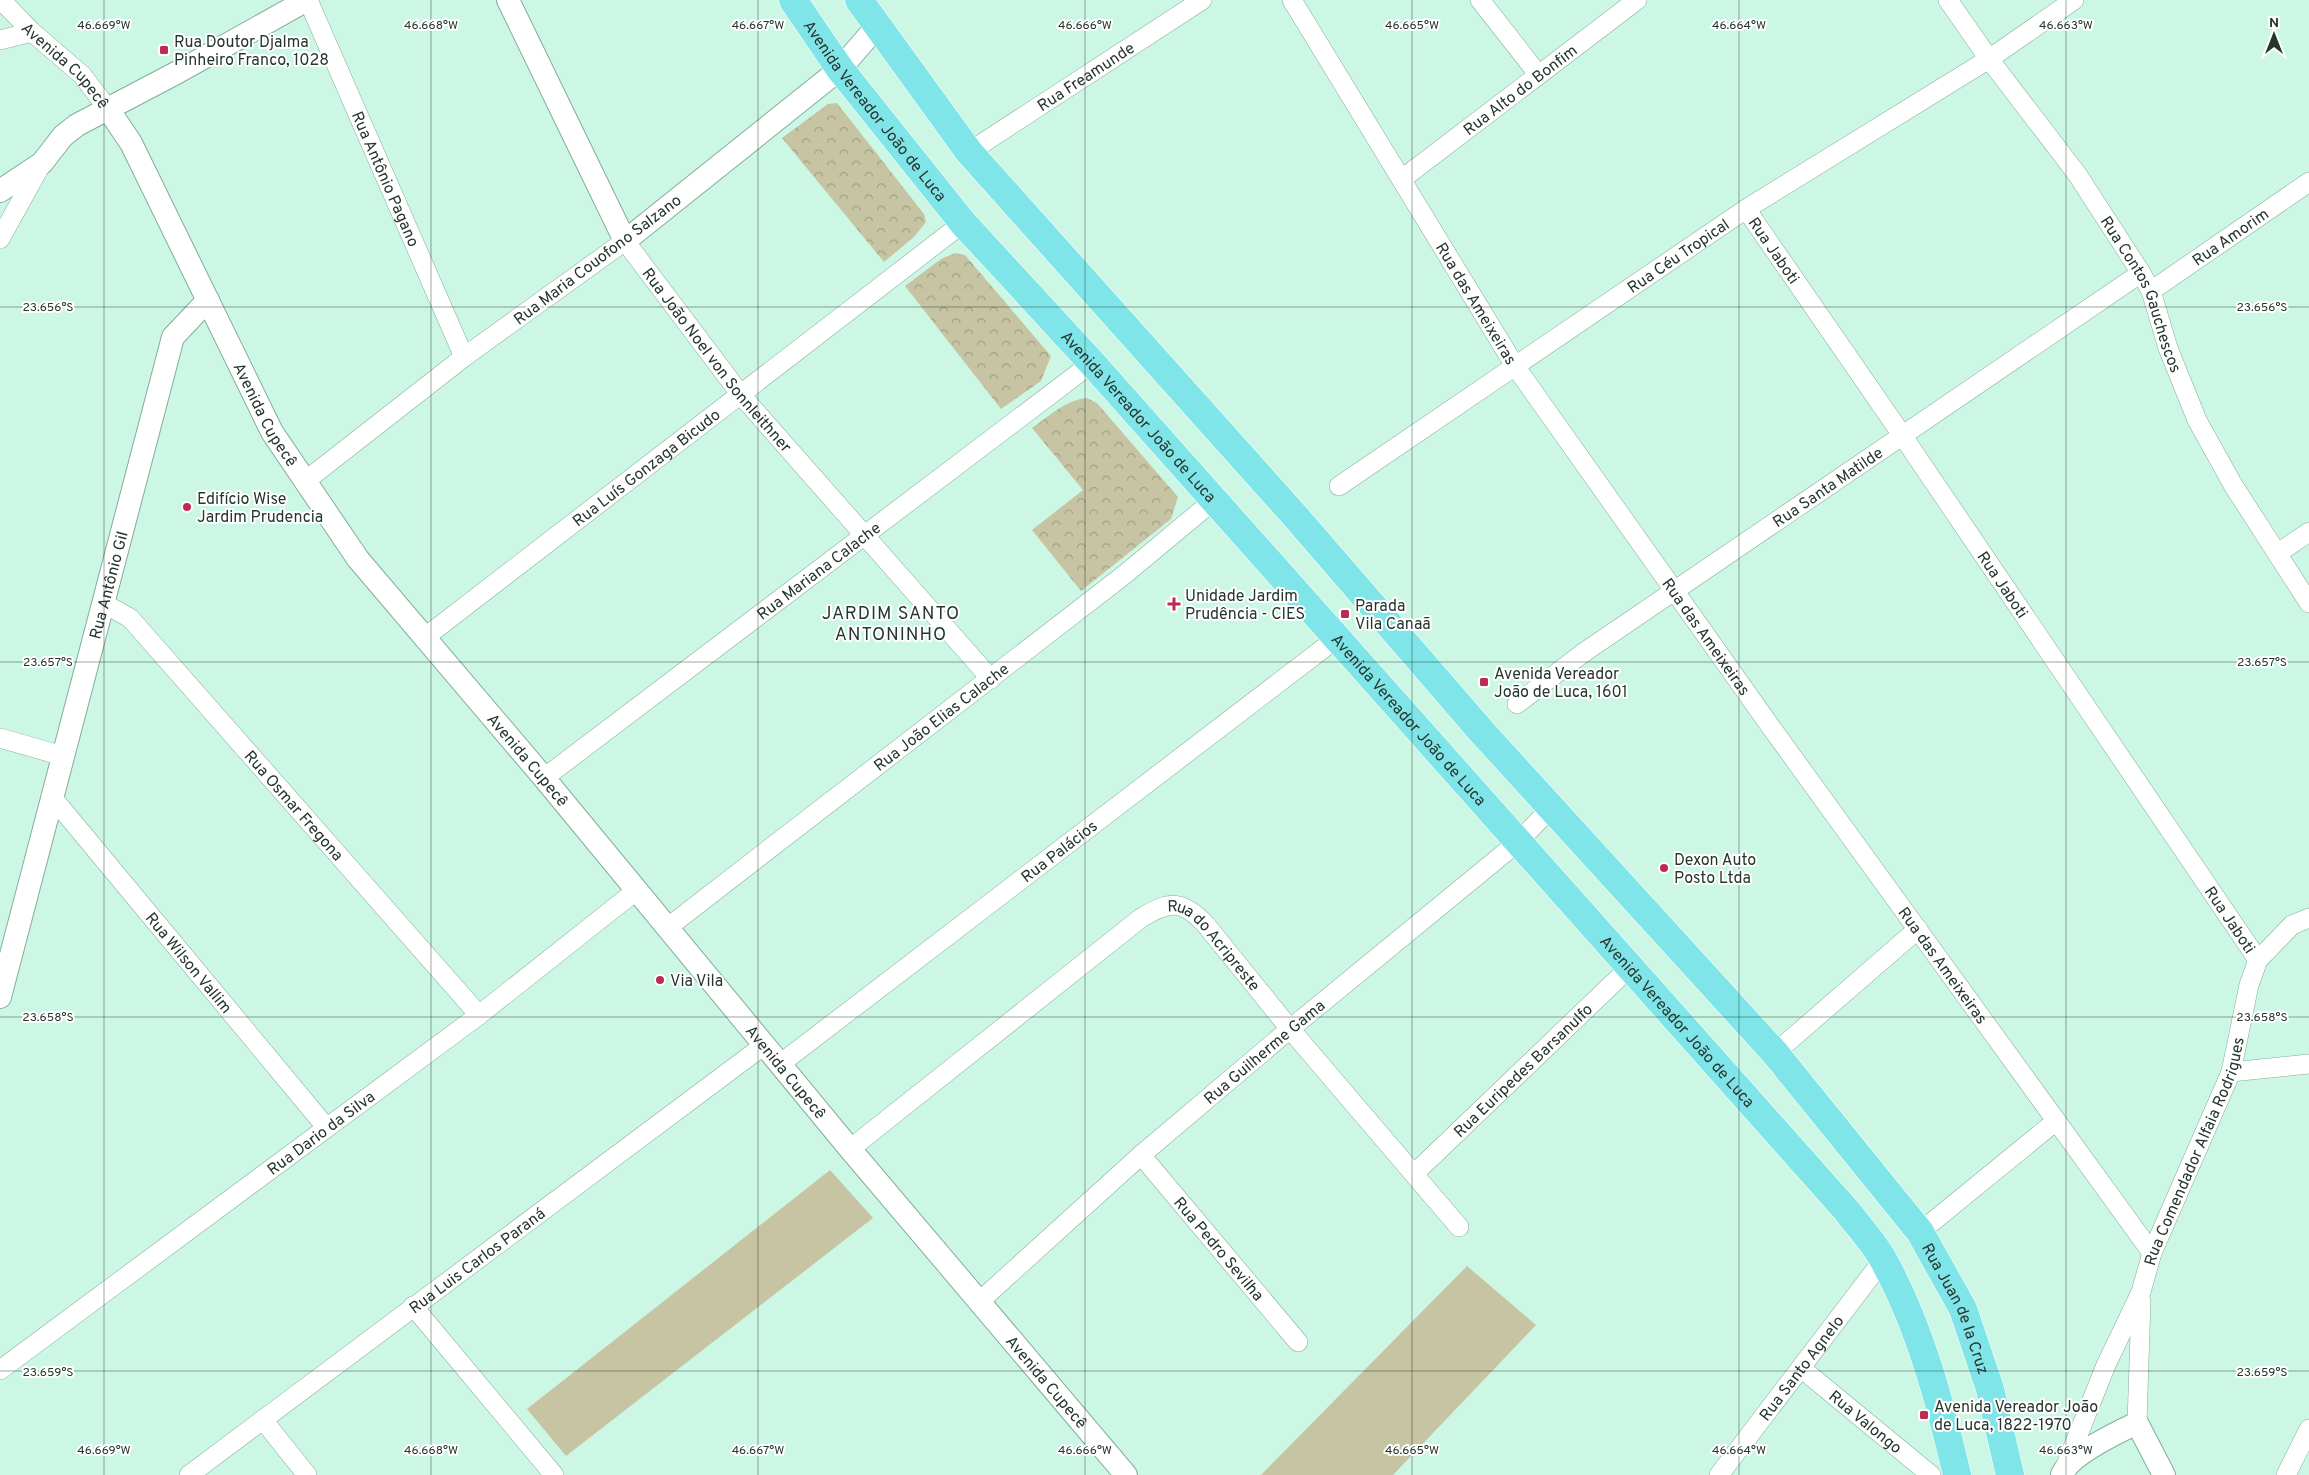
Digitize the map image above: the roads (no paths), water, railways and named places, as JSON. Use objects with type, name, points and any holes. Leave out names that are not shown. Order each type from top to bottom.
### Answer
[{"type":"main road","name":"Avenida Vereador João de Luca","points":[[794,0],[840,69],[963,223],[1092,363],[1847,1211],[1883,1260],[1916,1332],[1944,1418],[1957,1475]]},
{"type":"main road","points":[[859,0],[969,152],[1551,808],[1775,1053],[1920,1232]]},
{"type":"main road","name":"Rua Juan de la Cruz","points":[[1920,1232],[1963,1309],[1990,1388],[2010,1475]]},
{"type":"street","name":"Avenida Cupecê","points":[[1,0],[32,32],[82,75],[131,143],[272,432],[304,482],[358,559],[544,778],[850,1149],[1126,1475]]},
{"type":"street","points":[[0,239],[42,163],[70,130],[307,0]]},
{"type":"street","name":"Rua Antônio Pagano","points":[[307,0],[464,358]]},
{"type":"street","name":"Rua João Noel von Sonnleithner","points":[[508,0],[624,241],[741,395],[864,537],[991,679]]},
{"type":"street","name":"Rua Freamunde","points":[[969,152],[1202,0]]},
{"type":"street","name":"Rua das Ameixeiras","points":[[1292,0],[1515,366],[1675,589],[1773,730],[2152,1253]]},
{"type":"street","points":[[1480,0],[1538,74]]},
{"type":"street","name":"Rua Alto do Bonfim","points":[[1402,179],[1637,0]]},
{"type":"street","name":"Rua Contos Gauchescos","points":[[1948,0],[1989,59],[2077,174],[2141,273],[2151,292],[2168,348],[2197,420],[2233,485],[2309,602]]},
{"type":"street","name":"Rua Céu Tropical","points":[[1339,486],[1746,210],[1989,59],[2074,0]]},
{"type":"street","name":"Rua Maria Couofono Salzano","points":[[304,482],[464,358],[624,241],[840,69],[878,25]]},
{"type":"street","points":[[0,40],[32,32]]},
{"type":"street","points":[[0,191],[42,163]]},
{"type":"street","name":"Rua Amorim","points":[[2151,292],[2309,182]]},
{"type":"street","name":"Rua Jaboti","points":[[1746,210],[1902,435],[2258,960]]},
{"type":"street","name":"Rua Luís Gonzaga Bicudo","points":[[424,638],[963,223]]},
{"type":"street","name":"Rua Santa Matilde","points":[[1517,704],[1583,653],[1675,589],[2141,273]]},
{"type":"street","name":"Rua Antônio Gil","points":[[0,997],[173,337],[208,300]]},
{"type":"street","name":"Rua Mariana Calache","points":[[544,778],[1092,363]]},
{"type":"street","name":"Rua João Elias Calache","points":[[667,928],[1124,575],[1213,501]]},
{"type":"street","points":[[2278,553],[2309,532]]},
{"type":"street","name":"Rua Osmar Fregona","points":[[103,603],[130,618],[479,1015]]},
{"type":"street","name":"Rua Palácios","points":[[780,1064],[1337,638]]},
{"type":"street","points":[[0,738],[63,756]]},
{"type":"street","name":"Rua Wilson Vallim","points":[[52,797],[326,1127]]},
{"type":"street","name":"Rua Guilherme Gama","points":[[980,1301],[1141,1155],[1290,1029],[1518,842],[1551,808]]},
{"type":"street","name":"Rua Dario da Silva","points":[[0,1370],[479,1015],[637,890]]},
{"type":"street","name":"Rua do Acripreste","points":[[850,1149],[1141,918],[1164,906],[1179,906],[1192,910],[1290,1029],[1415,1173],[1458,1227]]},
{"type":"street","name":"Rua Comendador Alfaia Rodrigues","points":[[2063,1473],[2106,1365],[2141,1292],[2152,1253],[2231,1072],[2249,985],[2258,960],[2292,925],[2309,918]]},
{"type":"street","points":[[1775,1053],[1918,928]]},
{"type":"street","name":"Rua Euripedes Barsanulfo","points":[[1415,1173],[1630,967]]},
{"type":"street","name":"Rua Luis Carlos Paraná","points":[[189,1475],[413,1306],[764,1046]]},
{"type":"street","points":[[2231,1072],[2309,1064]]},
{"type":"street","points":[[1920,1232],[2056,1121]]},
{"type":"street","name":"Rua Pedro Sevilha","points":[[1141,1155],[1298,1342]]},
{"type":"street","name":"Rua Santo Agnelo","points":[[1718,1475],[1883,1260]]},
{"type":"street","name":"Rua Comendador Alfaia Rodrigues","points":[[2063,1473],[2084,1452],[2106,1438],[2136,1423],[2141,1292]]},
{"type":"street","points":[[413,1306],[554,1475]]},
{"type":"street","name":"Rua Valongo","points":[[1802,1368],[1931,1475]]},
{"type":"street","points":[[263,1420],[307,1475]]},
{"type":"street","points":[[2136,1423],[2164,1475]]},
{"type":"street","points":[[2286,1475],[2309,1429]]},
{"type":"place","name":"Rua Doutor Djalma Pinheiro Franco, 1028","points":[[164,50]]},
{"type":"place","name":"Edifício Wise Jardim Prudencia","points":[[187,507]]},
{"type":"place","name":"Unidade Jardim Prudência - CIES","points":[[1174,604]]},
{"type":"place","name":"Parada Vila Canaã","points":[[1345,614]]},
{"type":"place","name":"Avenida Vereador João de Luca, 1601","points":[[1484,682]]},
{"type":"place","name":"Dexon Auto Posto Ltda","points":[[1664,868]]},
{"type":"place","name":"Via Vila","points":[[660,980]]},
{"type":"place","name":"Avenida Vereador João de Luca, 1822-1970","points":[[1924,1415]]},
{"type":"district","name":"JARDIM SANTO ANTONINHO","points":[[891,623]]}]
